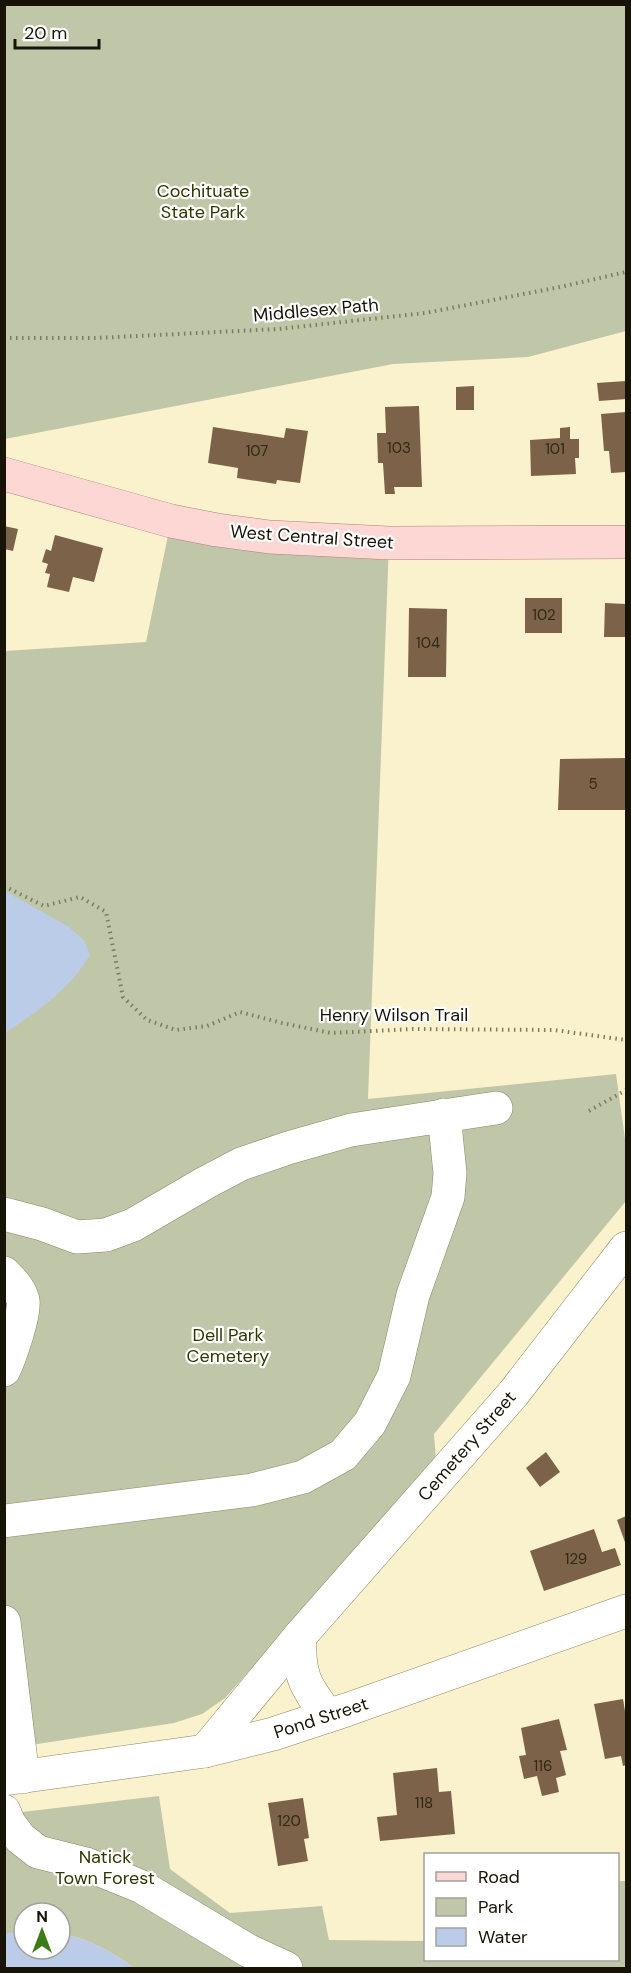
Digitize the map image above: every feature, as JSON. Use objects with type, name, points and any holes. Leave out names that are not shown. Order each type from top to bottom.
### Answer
[{"type":"main road","name":"West Central Street","points":[[4,474],[171,521],[270,537],[389,543],[627,542]]},
{"type":"street","points":[[10,1221],[42,1224],[76,1237],[106,1235],[133,1225],[242,1164],[288,1148],[351,1130],[496,1108]]},
{"type":"street","points":[[4,1521],[252,1490],[303,1477],[343,1455],[370,1423],[394,1376],[413,1295],[448,1197],[450,1173],[444,1115]]},
{"type":"street","name":"Cemetery Street","points":[[205,1751],[300,1636],[513,1394],[627,1248]]},
{"type":"street","points":[[4,1273],[16,1285],[24,1302],[20,1322],[4,1370]]},
{"type":"street","name":"Pond Street","points":[[14,1778],[205,1751],[273,1734],[627,1611]]},
{"type":"street","points":[[4,1622],[14,1778]]},
{"type":"street","points":[[300,1636],[301,1673],[309,1692],[328,1716]]},
{"type":"street","points":[[4,1811],[9,1823],[20,1838],[38,1852],[86,1864],[142,1887],[249,1951],[286,1968]]},
{"type":"path","name":"Middlesex Path","points":[[4,338],[96,338],[278,329],[425,313],[627,272]]},
{"type":"path","name":"Henry Wilson Trail","points":[[4,886],[44,906],[80,897],[106,912],[123,997],[147,1020],[176,1030],[207,1026],[240,1012],[331,1033],[424,1029],[543,1030],[627,1040]]},
{"type":"path","points":[[590,1111],[627,1090]]},
{"type":"green space","name":"Cochituate State Park","points":[[5,4],[626,5],[626,331],[528,357],[393,364],[5,439]]},
{"type":"green space","name":"Dell Park Cemetery","points":[[171,521],[389,543],[368,1099],[616,1074],[626,1146],[626,1201],[434,1434],[436,1461],[225,1698],[202,1714],[174,1723],[5,1749],[5,651],[146,642]]},
{"type":"green space","name":"Natick Town Forest","points":[[159,1796],[170,1869],[230,1913],[322,1906],[329,1940],[424,1941],[424,1961],[619,1961],[619,1881],[626,1881],[626,1968],[134,1968],[99,1946],[72,1936],[72,1901],[12,1901],[12,1933],[5,1934],[5,1814]]},
{"type":"water","points":[[5,891],[69,927],[84,940],[90,955],[63,989],[41,1008],[5,1033]]},
{"type":"water","points":[[12,1933],[12,1961],[72,1961],[72,1936],[99,1946],[134,1968],[5,1968],[5,1934]]},
{"type":"building","points":[[626,381],[626,399],[599,401],[597,383]]},
{"type":"building","points":[[474,386],[474,410],[456,410],[456,387]]},
{"type":"building","points":[[419,406],[422,487],[394,487],[395,494],[385,494],[383,463],[378,463],[377,433],[386,433],[385,407]]},
{"type":"building","points":[[626,412],[626,472],[611,473],[609,451],[604,451],[601,414]]},
{"type":"building","points":[[213,427],[284,438],[286,428],[308,431],[300,483],[277,480],[276,484],[237,478],[238,468],[208,463]]},
{"type":"building","points":[[570,427],[570,439],[579,439],[579,458],[575,458],[576,474],[531,476],[530,440],[560,438],[560,428]]},
{"type":"building","points":[[4,526],[18,529],[13,551],[4,549]]},
{"type":"building","points":[[55,535],[103,548],[94,582],[73,577],[69,592],[47,587],[50,574],[45,573],[48,564],[42,562],[46,549],[51,551]]},
{"type":"building","points":[[525,598],[562,598],[562,633],[525,633]]},
{"type":"building","points":[[605,603],[626,604],[626,637],[604,637]]},
{"type":"building","points":[[409,608],[447,609],[446,677],[408,677]]},
{"type":"building","points":[[626,758],[626,810],[558,810],[560,759]]},
{"type":"building","points":[[546,1452],[560,1472],[540,1487],[526,1468]]},
{"type":"building","points":[[626,1516],[626,1545],[617,1520]]},
{"type":"building","points":[[594,1529],[602,1552],[615,1548],[621,1565],[544,1591],[530,1551]]},
{"type":"building","points":[[623,1699],[626,1711],[626,1765],[623,1766],[621,1756],[605,1759],[594,1704]]},
{"type":"building","points":[[559,1719],[567,1750],[560,1751],[566,1775],[556,1778],[559,1792],[542,1796],[537,1776],[524,1779],[519,1756],[526,1755],[521,1728]]},
{"type":"building","points":[[437,1768],[439,1792],[451,1791],[455,1834],[380,1841],[377,1817],[397,1815],[393,1773]]},
{"type":"building","points":[[303,1798],[309,1838],[304,1839],[308,1861],[278,1866],[268,1803]]}]
